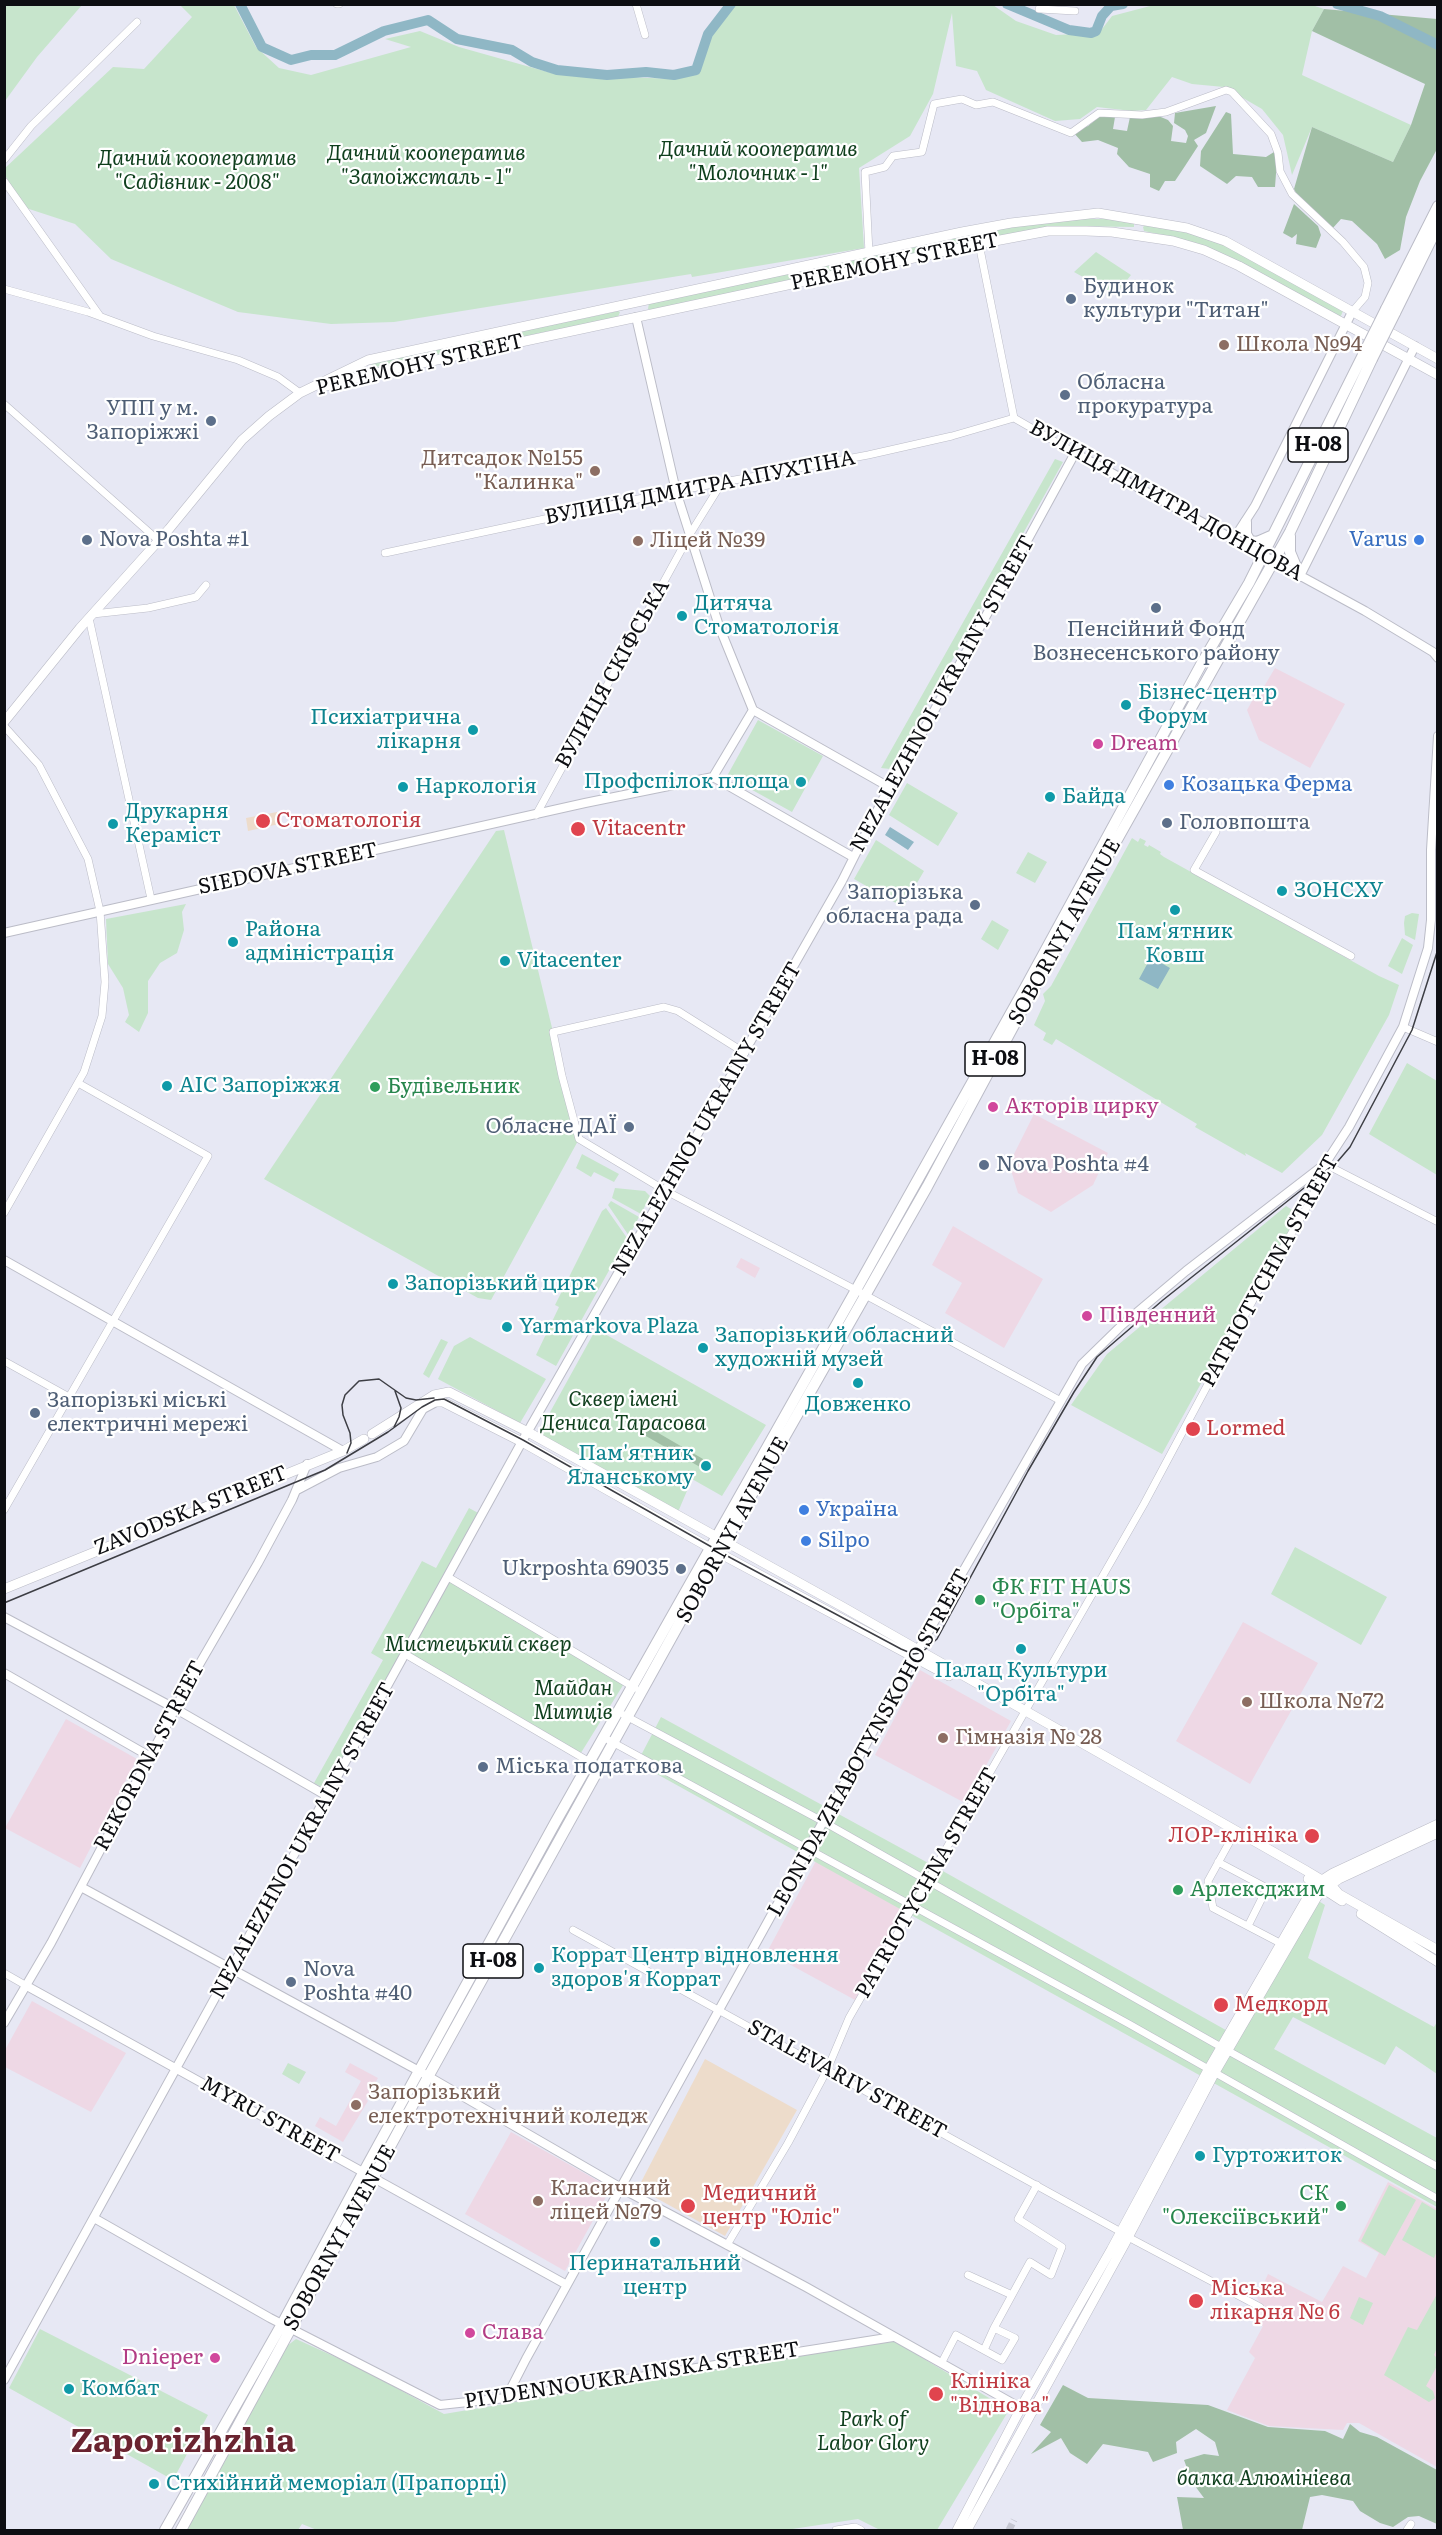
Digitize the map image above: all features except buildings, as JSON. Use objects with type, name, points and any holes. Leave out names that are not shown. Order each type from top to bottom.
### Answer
[{"type":"main road","name":"Н-08","points":[[1290,532],[1437,206]]},
{"type":"main road","name":"PEREMOHY STREET","points":[[300,393],[368,360],[941,237],[1061,216],[1098,213],[1187,228],[1225,241],[1437,359]]},
{"type":"main road","points":[[1137,235],[1140,219]]},
{"type":"main road","name":"Н-08","points":[[1390,311],[1437,226]]},
{"type":"main road","name":"PEREMOHY STREET","points":[[300,393],[371,374],[1048,231],[1137,235],[1173,241],[1204,250],[1239,266],[1437,375]]},
{"type":"main road","points":[[941,237],[945,251]]},
{"type":"main road","points":[[633,303],[636,317]]},
{"type":"main road","name":"Н-08","points":[[1274,535],[1368,357]]},
{"type":"main road","points":[[4,724],[91,616],[159,541],[243,440],[269,416],[300,393]]},
{"type":"main road","points":[[1246,522],[1246,534],[1250,541],[1257,542],[1274,535]]},
{"type":"main road","points":[[1290,532],[1290,552],[1300,576]]},
{"type":"main road","name":"SOBORNYI AVENUE","points":[[861,1293],[1029,979],[1290,532]]},
{"type":"main road","name":"SOBORNYI AVENUE","points":[[181,2530],[363,2173],[614,1744],[720,1540],[1044,971],[1274,535]]},
{"type":"main road","points":[[1029,979],[1044,971]]},
{"type":"main road","name":"ZAVODSKA STREET","points":[[4,1589],[343,1451],[449,1392],[528,1432]]},
{"type":"main road","points":[[435,1399],[522,1442],[714,1551],[916,1654]]},
{"type":"main road","points":[[528,1432],[1437,1950]]},
{"type":"main road","name":"SOBORNYI AVENUE","points":[[165,2530],[373,2178],[423,2074],[603,1737],[714,1551]]},
{"type":"main road","name":"ZAVODSKA STREET","points":[[4,1583],[18,1582]]},
{"type":"main road","points":[[1024,1714],[1323,1885],[1437,1962]]},
{"type":"main road","points":[[1225,2049],[1280,1943],[1310,1893],[1437,1824]]},
{"type":"main road","points":[[967,2530],[1211,2072],[1323,1885],[1437,1833]]},
{"type":"main road","points":[[957,2530],[1021,2408],[1124,2235]]},
{"type":"main road","points":[[1021,2408],[1030,2413]]},
{"type":"street","points":[[636,4],[645,35]]},
{"type":"street","points":[[1039,9],[1066,12],[1073,8]]},
{"type":"street","points":[[4,159],[31,126],[137,22]]},
{"type":"street","points":[[869,253],[865,172],[885,167],[893,156],[922,152],[934,104],[962,99],[976,105],[993,102],[1071,133],[1099,113],[1142,115],[1166,112],[1226,90],[1232,92],[1271,135],[1278,153],[1280,171],[1292,194],[1343,242],[1365,267],[1368,282],[1365,297],[1344,325],[1246,522],[1233,540]]},
{"type":"street","points":[[4,181],[100,316]]},
{"type":"street","name":"ВУЛИЦЯ ДМИТРА ДОНЦОВА","points":[[979,244],[1014,418],[1375,617],[1433,652],[1437,658]]},
{"type":"street","points":[[4,289],[100,316],[153,336],[238,360],[278,377],[300,393]]},
{"type":"street","name":"ВУЛИЦЯ СКІФСЬКА","points":[[636,317],[676,491],[719,626],[753,710]]},
{"type":"street","points":[[1300,576],[1414,346]]},
{"type":"street","points":[[4,404],[159,541]]},
{"type":"street","name":"ВУЛИЦЯ ДМИТРА АПУХТІНА","points":[[385,553],[676,491],[868,455],[952,436],[1014,418]]},
{"type":"street","name":"NEZALEZHNOI UKRAINY STREET","points":[[4,2380],[522,1442],[842,881],[889,787],[916,744],[1075,453]]},
{"type":"street","name":"ВУЛИЦЯ СКІФСЬКА","points":[[536,815],[690,534],[718,489],[726,481]]},
{"type":"street","points":[[1233,540],[1250,541]]},
{"type":"street","points":[[151,899],[91,616],[148,608],[196,597],[206,585]]},
{"type":"street","points":[[853,857],[713,777],[753,710],[889,787]]},
{"type":"street","points":[[4,724],[39,765],[52,786],[88,859],[100,911],[105,982],[102,1016],[84,1072],[4,1213]]},
{"type":"street","points":[[1434,917],[1431,850],[1437,736]]},
{"type":"street","name":"SIEDOVA STREET","points":[[4,933],[713,777]]},
{"type":"street","points":[[1216,832],[1194,870],[1351,956]]},
{"type":"street","name":"PATRIOTYCHNA STREET","points":[[728,2245],[788,2143],[827,2070],[849,2018],[930,1881],[1144,1504],[1262,1285],[1310,1202],[1325,1164],[1349,1127],[1403,1027],[1428,948],[1434,917]]},
{"type":"street","points":[[745,1053],[678,1011],[664,1007],[553,1032],[579,1139],[666,1191],[1061,1401]]},
{"type":"street","points":[[1403,1027],[1437,1042]]},
{"type":"street","points":[[4,1510],[208,1156],[78,1083]]},
{"type":"street","points":[[1325,1164],[1437,1222]]},
{"type":"street","name":"LEONIDA ZHABOTYNSKOHO STREET","points":[[506,2398],[916,1654],[1082,1364],[1122,1325],[1186,1271],[1325,1164]]},
{"type":"street","points":[[4,1260],[343,1451]]},
{"type":"street","points":[[4,1361],[69,1397]]},
{"type":"street","points":[[297,1490],[339,1468],[377,1457],[404,1441],[423,1409],[435,1399]]},
{"type":"street","name":"REKORDNA STREET","points":[[4,2023],[81,1887],[149,1756],[297,1490],[307,1464]]},
{"type":"street","points":[[448,1577],[643,1692]]},
{"type":"street","points":[[4,1617],[176,1709],[327,1796]]},
{"type":"street","points":[[405,1654],[600,1768]]},
{"type":"street","points":[[4,1673],[149,1756]]},
{"type":"street","points":[[618,1712],[824,1822],[1437,2167]]},
{"type":"street","points":[[603,1737],[1129,2024],[1437,2199]]},
{"type":"street","points":[[1234,1834],[1208,1881],[1213,1908],[1280,1943]]},
{"type":"street","points":[[1218,1862],[1267,1888],[1248,1926]]},
{"type":"street","points":[[81,1887],[233,1968],[621,2188],[942,2362],[1021,2408]]},
{"type":"street","name":"STALEVARIV STREET","points":[[573,1930],[1124,2235],[1260,2307]]},
{"type":"street","name":"MYRU STREET","points":[[4,1973],[567,2285]]},
{"type":"street","points":[[984,2350],[1030,2262],[1051,2275],[1062,2247],[1018,2219],[1037,2185]]},
{"type":"street","name":"PIVDENNOUKRAINSKA STREET","points":[[94,2218],[286,2326],[441,2405],[506,2398],[893,2337]]},
{"type":"street","points":[[968,2275],[1012,2295]]},
{"type":"street","points":[[942,2362],[956,2335],[1002,2360],[1015,2338],[994,2328]]},
{"type":"street","points":[[836,2530],[855,2527],[861,2530]]},
{"type":"shaded area","points":[[1275,668],[1345,704],[1310,768],[1259,740],[1247,710]]},
{"type":"shaded area","name":"Стоматологія","points":[[277,812],[279,824],[248,831],[246,818]]},
{"type":"shaded area","points":[[1034,1114],[1108,1153],[1093,1185],[1051,1212],[1018,1193],[1009,1164]]},
{"type":"shaded area","points":[[953,1226],[1043,1279],[1004,1348],[945,1313],[962,1283],[932,1265]]},
{"type":"shaded area","points":[[741,1258],[760,1268],[755,1278],[736,1267]]},
{"type":"shaded area","name":"Школа №72","points":[[1243,1622],[1318,1663],[1250,1784],[1176,1741]]},
{"type":"shaded area","name":"Гімназія № 28","points":[[920,1670],[1011,1721],[965,1803],[875,1755]]},
{"type":"shaded area","points":[[66,1719],[137,1759],[80,1868],[5,1828]]},
{"type":"shaded area","points":[[817,1859],[905,1907],[855,2000],[767,1952]]},
{"type":"shaded area","points":[[32,2001],[126,2053],[91,2112],[5,2067],[5,2050]]},
{"type":"shaded area","points":[[705,2059],[797,2110],[725,2236],[638,2188]]},
{"type":"shaded area","name":"Запорізький електротехнічний коледж","points":[[350,2063],[378,2078],[366,2099],[368,2101],[343,2142],[315,2126],[320,2117],[336,2126],[361,2081],[345,2072]]},
{"type":"shaded area","name":"Класичний ліцей №79","points":[[511,2132],[611,2188],[565,2271],[465,2214]]},
{"type":"shaded area","points":[[1388,2182],[1437,2209],[1437,2467],[1359,2423],[1347,2423],[1343,2430],[1269,2426],[1227,2410],[1255,2358],[1249,2352],[1263,2326],[1252,2320],[1261,2304],[1257,2298],[1268,2274],[1322,2302],[1343,2266],[1366,2278],[1379,2253],[1358,2241]]},
{"type":"green space","points":[[5,4],[82,5],[37,57],[5,101]]},
{"type":"green space","points":[[179,4],[234,5],[256,47],[279,68],[311,75],[411,47],[385,39],[420,31],[459,47],[555,74],[674,79],[698,74],[710,38],[733,6],[737,5],[993,5],[1016,21],[1056,35],[1099,33],[1112,16],[1154,5],[1312,5],[1324,9],[1312,31],[1302,75],[1411,125],[1393,162],[1312,127],[1292,175],[1283,135],[1262,109],[1224,87],[1192,84],[1172,77],[1146,110],[1132,111],[1097,107],[1080,119],[1055,121],[986,90],[977,71],[956,66],[952,13],[933,94],[910,136],[859,168],[864,248],[692,277],[691,274],[394,322],[331,324],[238,312],[111,259],[75,224],[23,207],[5,175],[4,169],[113,67],[144,69],[192,17]]},
{"type":"green space","points":[[1324,9],[1437,19],[1437,149],[1420,181],[1406,217],[1400,250],[1385,259],[1377,244],[1352,221],[1341,219],[1332,229],[1297,195],[1294,189],[1312,127],[1393,162],[1411,125],[1425,84],[1312,31]]},
{"type":"green space","points":[[1216,106],[1206,133],[1194,140],[1198,146],[1175,181],[1165,181],[1159,191],[1150,187],[1150,174],[1129,167],[1117,154],[1118,148],[1098,140],[1082,142],[1073,132],[1088,126],[1100,116],[1115,117],[1113,129],[1127,131],[1130,117],[1156,115],[1168,120],[1173,126],[1171,141],[1186,143],[1188,136],[1185,130],[1174,123],[1175,113]]},
{"type":"green space","points":[[1226,112],[1231,114],[1233,154],[1266,157],[1274,152],[1277,160],[1275,187],[1258,187],[1252,177],[1236,176],[1227,184],[1200,166],[1201,151]]},
{"type":"green space","points":[[1294,204],[1318,226],[1321,235],[1316,248],[1296,244],[1297,234],[1292,238],[1283,233]]},
{"type":"green space","points":[[1058,219],[1110,219],[1134,223],[1134,227],[1071,226],[952,246],[950,244],[950,238]]},
{"type":"green space","points":[[1146,224],[1178,230],[1235,250],[1343,311],[1340,318],[1228,256],[1176,238],[1144,231],[1143,227]]},
{"type":"green space","points":[[935,243],[937,249],[648,309],[649,303]]},
{"type":"green space","points":[[1096,252],[1131,275],[1115,295],[1074,272]]},
{"type":"green space","points":[[620,312],[618,317],[371,368],[372,363]]},
{"type":"green space","points":[[1055,459],[1063,462],[945,673],[890,769],[881,768]]},
{"type":"green space","points":[[758,720],[823,756],[792,812],[727,776]]},
{"type":"green space","points":[[907,783],[958,813],[938,846],[889,815]]},
{"type":"green space","points":[[504,830],[579,1139],[491,1300],[478,1298],[264,1179],[496,831]]},
{"type":"green space","points":[[1132,838],[1138,842],[1140,838],[1146,841],[1144,845],[1148,847],[1149,845],[1161,852],[1160,854],[1164,857],[1399,985],[1389,1015],[1322,1135],[1282,1173],[1195,1127],[1197,1124],[1056,1039],[1052,1045],[1043,1040],[1046,1033],[1034,1025],[1045,1001],[1043,994],[1051,986]]},
{"type":"green space","points":[[876,840],[924,871],[903,907],[854,879]]},
{"type":"green space","points":[[1028,852],[1047,862],[1035,883],[1016,873]]},
{"type":"green space","points":[[186,904],[182,912],[184,930],[177,953],[160,963],[148,981],[148,1013],[139,1032],[125,1022],[129,1015],[123,988],[108,964],[106,919]]},
{"type":"green space","points":[[1412,913],[1419,914],[1415,940],[1405,935],[1405,916]]},
{"type":"green space","points":[[992,920],[1009,930],[998,950],[981,939]]},
{"type":"green space","points":[[1402,938],[1413,945],[1402,974],[1388,966]]},
{"type":"green space","points":[[1407,1063],[1437,1081],[1437,1175],[1369,1134]]},
{"type":"green space","points":[[582,1154],[619,1174],[614,1182],[594,1172],[591,1177],[576,1168]]},
{"type":"green space","points":[[615,1188],[645,1191],[650,1196],[641,1214],[612,1198]]},
{"type":"green space","points":[[611,1201],[639,1217],[629,1236],[608,1205]]},
{"type":"green space","points":[[1286,1206],[1299,1214],[1236,1320],[1162,1454],[1071,1405],[1107,1354]]},
{"type":"green space","points":[[606,1208],[627,1238],[556,1366],[536,1355],[559,1307],[555,1305],[602,1211]]},
{"type":"green space","name":"Сквер імені Дениса Тарасова","points":[[596,1329],[766,1425],[722,1496],[692,1479],[678,1512],[538,1434]]},
{"type":"green space","points":[[470,1337],[546,1379],[520,1423],[438,1379],[454,1346]]},
{"type":"green space","points":[[441,1339],[448,1342],[429,1378],[423,1374]]},
{"type":"green space","points":[[636,1420],[703,1459],[700,1467],[632,1428]]},
{"type":"green space","points":[[469,1508],[480,1514],[327,1790],[314,1783],[383,1660],[371,1653],[422,1561],[436,1568]]},
{"type":"green space","points":[[1295,1547],[1387,1597],[1361,1645],[1271,1594]]},
{"type":"green space","name":"Мистецький сквер","points":[[448,1577],[625,1682],[579,1756],[405,1654]]},
{"type":"green space","points":[[661,1717],[941,1870],[1240,2038],[1317,1900],[1325,1905],[1308,1958],[1434,2027],[1437,2022],[1437,2074],[1396,2046],[1385,2065],[1293,2017],[1274,2049],[1437,2138],[1437,2207],[637,1763]]},
{"type":"green space","points":[[288,2063],[306,2072],[299,2084],[282,2074]]},
{"type":"green space","points":[[1389,2185],[1416,2200],[1385,2256],[1361,2241]]},
{"type":"green space","points":[[1422,2202],[1437,2211],[1437,2251],[1434,2258],[1402,2240]]},
{"type":"green space","points":[[1437,2294],[1437,2348],[1434,2355],[1437,2358],[1437,2366],[1426,2386],[1433,2391],[1435,2398],[1429,2402],[1384,2375],[1408,2327],[1417,2330]]},
{"type":"green space","points":[[1359,2297],[1373,2303],[1363,2325],[1350,2318]]},
{"type":"green space","points":[[40,2329],[208,2415],[173,2480],[9,2388]]},
{"type":"green space","name":"Park of Labor Glory","points":[[296,2339],[362,2369],[444,2414],[891,2339],[1009,2410],[937,2530],[880,2530],[858,2519],[786,2530],[317,2530],[302,2524],[298,2530],[184,2530],[287,2346]]},
{"type":"green space","name":"балка Алюмінієва","points":[[1063,2385],[1088,2398],[1208,2405],[1268,2427],[1325,2431],[1343,2439],[1350,2424],[1360,2432],[1377,2437],[1437,2470],[1437,2524],[1419,2516],[1408,2517],[1393,2527],[1380,2523],[1360,2511],[1353,2501],[1322,2495],[1310,2497],[1302,2530],[1183,2530],[1177,2497],[1204,2498],[1192,2482],[1184,2460],[1204,2454],[1219,2456],[1215,2442],[1196,2429],[1176,2442],[1177,2453],[1153,2462],[1148,2452],[1103,2444],[1087,2464],[1070,2453],[1061,2438],[1031,2454],[1051,2432],[1040,2425]]},
{"type":"water","points":[[890,827],[914,842],[908,850],[885,835]]},
{"type":"water","points":[[1151,957],[1170,968],[1158,989],[1139,979]]},
{"type":"waterway","points":[[240,4],[262,47],[291,60],[311,55],[335,55],[384,31],[428,20],[457,39],[512,50],[532,62],[557,70],[607,75],[646,72],[674,75],[696,70],[708,34],[731,4]]},
{"type":"waterway","points":[[1007,4],[1069,30],[1091,33],[1096,31],[1102,16],[1111,6],[1123,4]]},
{"type":"waterway","points":[[1337,4],[1380,16],[1438,45]]},
{"type":"tunnel","points":[[1009,2530],[1014,2520]]},
{"type":"tram line","points":[[4,1603],[325,1470],[388,1432],[422,1407],[435,1400],[444,1399],[523,1440],[731,1558],[901,1649],[913,1654],[921,1653],[937,1639],[1028,1471],[1097,1357],[1163,1300],[1338,1161],[1350,1147],[1412,1030],[1438,949]]},
{"type":"tram line","points":[[347,1453],[351,1443],[350,1433],[342,1405],[345,1395],[359,1381],[379,1379],[406,1398],[416,1400],[434,1398]]},
{"type":"tram line","points":[[394,1427],[401,1408],[395,1391]]},
{"type":"place","name":"Будинок культури \"Титан\"","points":[[1071,299]]},
{"type":"place","name":"Школа №94","points":[[1224,345]]},
{"type":"place","name":"Обласна прокуратура","points":[[1065,395]]},
{"type":"place","name":"УПП у м. Запоріжжі","points":[[211,421]]},
{"type":"place","name":"Дитсадок №155 \"Калинка\"","points":[[595,471]]},
{"type":"place","name":"Nova Poshta #1","points":[[87,540]]},
{"type":"place","name":"Varus","points":[[1419,540]]},
{"type":"place","name":"Ліцей №39","points":[[638,541]]},
{"type":"place","name":"Пенсійний Фонд Вознесенського району","points":[[1156,608]]},
{"type":"place","name":"Дитяча Стоматологія","points":[[682,616]]},
{"type":"place","name":"Бізнес-центр Форум","points":[[1126,705]]},
{"type":"place","name":"Психіатрична лікарня","points":[[473,730]]},
{"type":"place","name":"Dream","points":[[1098,744]]},
{"type":"place","name":"Профспілок площа","points":[[801,782]]},
{"type":"place","name":"Козацька Ферма","points":[[1169,785]]},
{"type":"place","name":"Наркологія","points":[[403,787]]},
{"type":"place","name":"Байда","points":[[1050,797]]},
{"type":"place","name":"Стоматологія","points":[[263,821]]},
{"type":"place","name":"Головпошта","points":[[1167,823]]},
{"type":"place","name":"Друкарня Кераміст","points":[[113,824]]},
{"type":"place","name":"Vitacentr","points":[[578,829]]},
{"type":"place","name":"ЗОНСХУ","points":[[1282,891]]},
{"type":"place","name":"Запорізька обласна рада","points":[[975,905]]},
{"type":"place","name":"Пам'ятник Ковш","points":[[1175,910]]},
{"type":"place","name":"Района адміністрація","points":[[233,942]]},
{"type":"place","name":"Vitacenter","points":[[505,961]]},
{"type":"place","name":"АІС Запоріжжя","points":[[167,1086]]},
{"type":"place","name":"Будівельник","points":[[375,1087]]},
{"type":"place","name":"Акторів цирку","points":[[993,1107]]},
{"type":"place","name":"Обласне ДАЇ","points":[[629,1127]]},
{"type":"place","name":"Nova Poshta #4","points":[[984,1165]]},
{"type":"place","name":"Запорізький цирк","points":[[393,1284]]},
{"type":"place","name":"Південний","points":[[1087,1316]]},
{"type":"place","name":"Yarmarkova Plaza","points":[[507,1327]]},
{"type":"place","name":"Запорізький обласний художній музей","points":[[703,1348]]},
{"type":"place","name":"Довженко","points":[[858,1383]]},
{"type":"place","name":"Запорізькі міські електричні мережі","points":[[35,1413]]},
{"type":"place","name":"Lormed","points":[[1193,1429]]},
{"type":"place","name":"Пам'ятник Яланському","points":[[706,1466]]},
{"type":"place","name":"Україна","points":[[804,1510]]},
{"type":"place","name":"Silpo","points":[[806,1541]]},
{"type":"place","name":"Ukrposhta 69035","points":[[681,1569]]},
{"type":"place","name":"ФК FIT HAUS \"Орбіта\"","points":[[980,1600]]},
{"type":"place","name":"Палац Культури \"Орбіта\"","points":[[1021,1649]]},
{"type":"place","name":"Школа №72","points":[[1247,1702]]},
{"type":"place","name":"Гімназія № 28","points":[[943,1738]]},
{"type":"place","name":"Міська податкова","points":[[483,1767]]},
{"type":"place","name":"ЛОР-клініка","points":[[1312,1836]]},
{"type":"place","name":"Арлексджим","points":[[1178,1890]]},
{"type":"place","name":"Коррат Центр відновлення здоров'я Коррат","points":[[539,1968]]},
{"type":"place","name":"Nova Poshta #40","points":[[291,1982]]},
{"type":"place","name":"Медкорд","points":[[1221,2005]]},
{"type":"place","name":"Запорізький електротехнічний коледж","points":[[356,2105]]},
{"type":"place","name":"Гуртожиток","points":[[1200,2156]]},
{"type":"place","name":"Класичний ліцей №79","points":[[538,2201]]},
{"type":"place","name":"Медичний центр \"Юліс\"","points":[[688,2206]]},
{"type":"place","name":"СК \"Олексіївський\"","points":[[1341,2206]]},
{"type":"place","name":"Перинатальний центр","points":[[655,2242]]},
{"type":"place","name":"Мiська лiкарня № 6","points":[[1196,2301]]},
{"type":"place","name":"Слава","points":[[470,2333]]},
{"type":"place","name":"Dnieper","points":[[215,2358]]},
{"type":"place","name":"Комбат","points":[[69,2389]]},
{"type":"place","name":"Клініка \"Віднова\"","points":[[936,2394]]},
{"type":"place","name":"Стихійний меморіал (Прапорці)","points":[[154,2484]]},
{"type":"district","name":"Zaporizhzhia","points":[[183,2442]]},
{"type":"park label","name":"Дачний кооператив \"Молочник - 1\"","points":[[758,162]]},
{"type":"park label","name":"Дачний кооператив \"Запоіжсталь - 1\"","points":[[426,166]]},
{"type":"park label","name":"Дачний кооператив \"Садівник - 2008\"","points":[[197,171]]},
{"type":"park label","name":"Майдан Митців","points":[[573,1701]]}]
